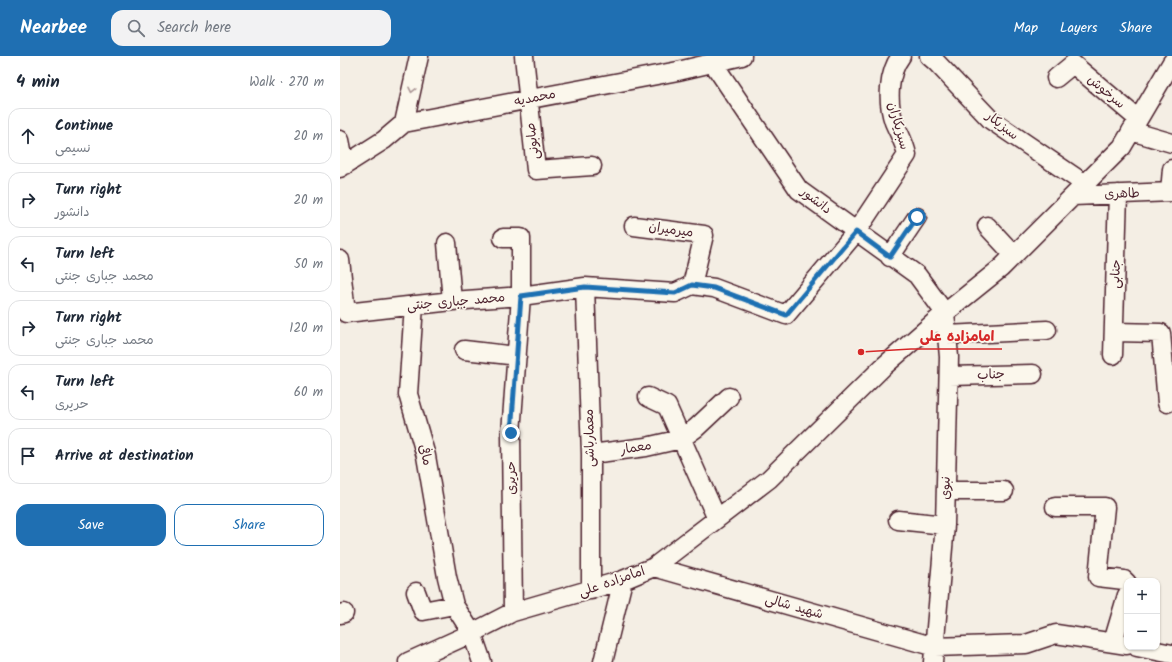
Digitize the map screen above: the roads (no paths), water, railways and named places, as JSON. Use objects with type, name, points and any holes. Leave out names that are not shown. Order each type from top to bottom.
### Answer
[{"type":"street","points":[[404,123],[419,56]]},
{"type":"street","name":"صابونی","points":[[524,56],[536,170],[592,166]]},
{"type":"street","name":"محمدیه","points":[[343,166],[384,140],[404,123],[678,71],[742,56]]},
{"type":"street","name":"سبزیکاران","points":[[856,232],[907,155],[905,145],[894,122],[890,97],[891,78],[896,63],[901,56]]},
{"type":"street","name":"سبزیکار","points":[[936,58],[991,120],[1079,190]]},
{"type":"street","name":"امامزاده علی","points":[[408,662],[472,633],[513,612],[623,580],[654,567],[769,479],[857,392],[945,313],[1001,268],[1122,147],[1172,62]]},
{"type":"street","name":"دانشور","points":[[713,63],[799,190],[917,276],[945,313]]},
{"type":"street","name":"سرخوش","points":[[1056,78],[1073,64],[1135,125]]},
{"type":"street","points":[[1135,125],[1172,142]]},
{"type":"street","points":[[340,140],[343,166]]},
{"type":"street","points":[[1171,192],[1172,170]]},
{"type":"street","name":"طاهری","points":[[1079,190],[1118,194],[1171,192]]},
{"type":"street","name":"جنابی","points":[[1113,355],[1118,194]]},
{"type":"street","points":[[890,257],[917,217]]},
{"type":"street","name":"میرمیران","points":[[634,226],[704,235],[692,285]]},
{"type":"street","points":[[987,226],[1014,255]]},
{"type":"street","points":[[692,285],[714,288],[786,315],[856,232]]},
{"type":"street","name":"حریری","points":[[503,238],[521,238],[521,296],[511,433],[513,612]]},
{"type":"street","points":[[447,243],[452,301]]},
{"type":"street","points":[[340,260],[343,319]]},
{"type":"street","name":"محمد جباری جنتی","points":[[343,319],[414,305],[521,296],[585,287],[675,293],[692,285]]},
{"type":"street","name":"معمارباشی","points":[[585,287],[591,454],[591,590]]},
{"type":"street","name":"مافی","points":[[414,305],[408,394],[426,456],[447,577],[454,605],[472,633],[482,662]]},
{"type":"street","name":"نبوی","points":[[934,654],[945,525],[949,357],[945,313]]},
{"type":"street","points":[[947,335],[1047,330]]},
{"type":"street","points":[[1114,332],[1161,333],[1167,403]]},
{"type":"street","points":[[464,350],[517,356]]},
{"type":"street","name":"جناب","points":[[948,376],[1033,374]]},
{"type":"street","points":[[648,397],[667,406],[717,519]]},
{"type":"street","name":"معمار","points":[[591,454],[646,447],[681,439],[696,428],[728,397]]},
{"type":"street","points":[[946,491],[1004,491]]},
{"type":"street","points":[[1055,507],[1105,507],[1098,577],[1124,580]]},
{"type":"street","points":[[898,520],[945,525]]},
{"type":"street","name":"شهید شالی","points":[[654,567],[934,654],[1026,644],[1056,634],[1120,644]]},
{"type":"street","points":[[603,662],[623,580]]},
{"type":"street","points":[[416,592],[423,611],[454,605]]},
{"type":"street","points":[[1120,644],[1124,614]]},
{"type":"street","points":[[1153,650],[1172,654]]},
{"type":"place","name":"امامزاده علی","points":[[861,352]]}]
